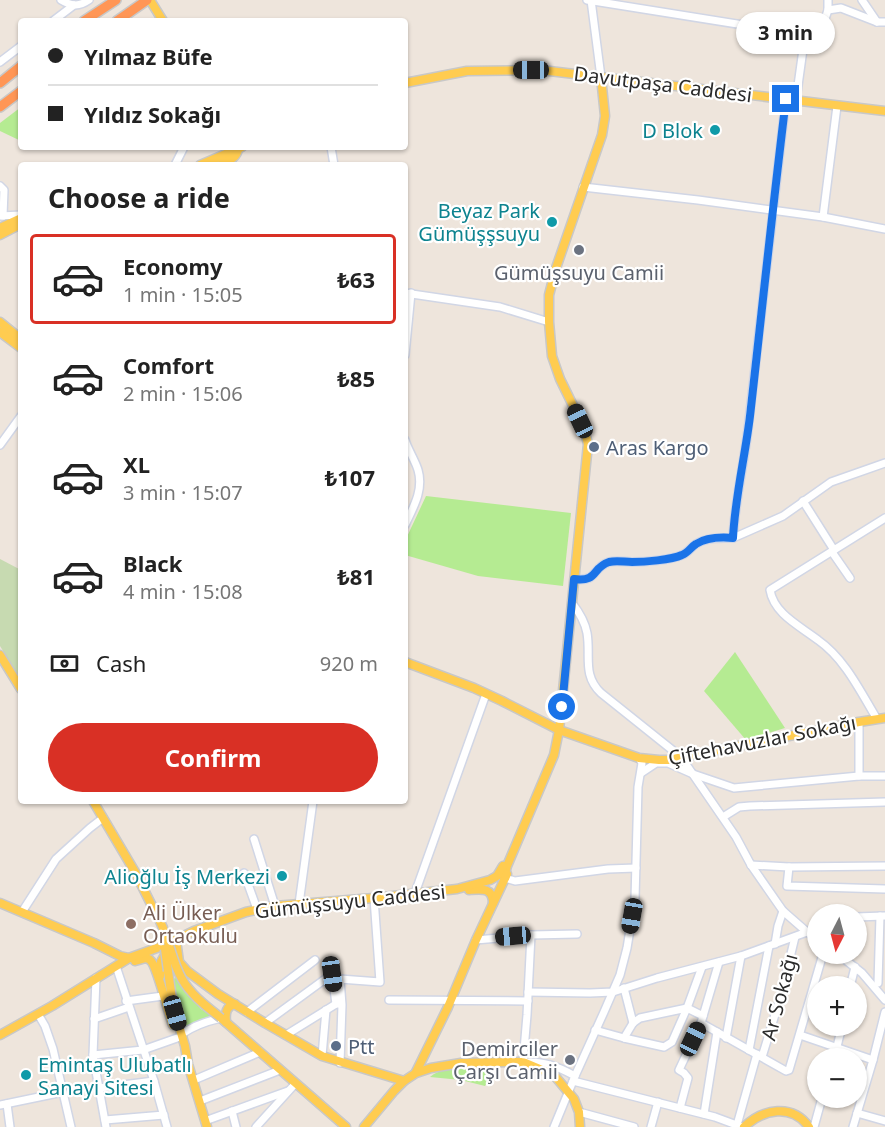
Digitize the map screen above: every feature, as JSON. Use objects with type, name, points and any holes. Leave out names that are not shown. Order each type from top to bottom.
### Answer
[{"type":"highway","points":[[89,18],[116,0]]},
{"type":"highway","points":[[121,18],[146,1]]},
{"type":"highway","points":[[0,83],[18,68]]},
{"type":"highway","points":[[0,107],[18,93]]},
{"type":"main road","points":[[146,1],[160,18]]},
{"type":"main road","name":"Davutpaşa Caddesi","points":[[408,82],[467,71],[541,70],[885,111]]},
{"type":"main road","points":[[416,1073],[506,879],[504,877],[507,866],[554,755],[559,730],[588,444],[584,428],[560,379],[552,356],[549,295],[556,268],[602,135],[604,116],[601,76]]},
{"type":"main road","points":[[207,162],[234,150]]},
{"type":"main road","points":[[228,162],[236,156],[238,150]]},
{"type":"main road","points":[[0,228],[18,218]]},
{"type":"main road","points":[[0,235],[18,226]]},
{"type":"main road","points":[[0,322],[18,337]]},
{"type":"main road","points":[[0,332],[18,346]]},
{"type":"main road","points":[[0,656],[18,689]]},
{"type":"main road","points":[[408,658],[487,691]]},
{"type":"main road","points":[[408,663],[487,691]]},
{"type":"main road","points":[[0,664],[18,690]]},
{"type":"main road","name":"Çiftehavuzlar Sokağı","points":[[487,691],[546,717],[556,724],[559,730],[639,758],[659,760],[676,760],[881,719]]},
{"type":"main road","points":[[95,804],[146,891],[165,930],[181,978],[193,994],[346,1127]]},
{"type":"main road","points":[[457,889],[484,883],[497,876],[526,824]]},
{"type":"main road","points":[[457,889],[487,890],[492,895],[493,903]]},
{"type":"main road","name":"Gümüşsuyu Caddesi","points":[[0,1035],[129,958],[257,909],[457,889]]},
{"type":"main road","points":[[0,903],[129,958]]},
{"type":"main road","points":[[156,914],[167,958],[179,1036]]},
{"type":"main road","points":[[159,978],[163,957],[176,940]]},
{"type":"main road","points":[[176,940],[179,962],[187,971],[247,1012],[322,1056],[404,1081]]},
{"type":"main road","points":[[111,952],[116,966],[142,958],[149,959],[154,965],[163,996],[187,1054],[188,1065],[206,1124]]},
{"type":"main road","points":[[223,1020],[225,1012],[235,1004]]},
{"type":"main road","points":[[364,1127],[394,1091],[416,1073],[461,1063],[523,1062],[554,1074],[574,1099],[579,1112],[580,1127]]},
{"type":"main road","points":[[741,1126],[762,1115],[777,1111],[789,1112],[801,1118],[809,1127]]},
{"type":"street","points":[[61,0],[74,5],[80,5],[88,0]]},
{"type":"street","points":[[601,76],[589,0],[812,36],[820,34],[828,10],[828,0]]},
{"type":"street","points":[[862,0],[881,22]]},
{"type":"street","points":[[57,18],[74,5]]},
{"type":"street","points":[[828,10],[841,8],[881,22]]},
{"type":"street","points":[[796,100],[805,35]]},
{"type":"street","points":[[0,62],[18,48]]},
{"type":"street","points":[[733,538],[734,512],[747,441],[786,99]]},
{"type":"street","points":[[823,217],[837,106]]},
{"type":"street","points":[[0,186],[4,190],[2,216],[18,216]]},
{"type":"street","points":[[583,187],[823,217],[885,229]]},
{"type":"street","points":[[408,293],[500,307],[549,322]]},
{"type":"street","points":[[0,445],[18,421]]},
{"type":"street","points":[[408,447],[419,471],[420,487],[408,519]]},
{"type":"street","points":[[574,579],[589,579],[601,567],[612,561],[634,562],[672,558],[682,556],[695,544],[704,540],[733,538],[783,516],[831,482],[885,463]]},
{"type":"street","points":[[803,501],[850,578]]},
{"type":"street","points":[[881,719],[834,654],[788,618],[775,604],[770,590],[885,518]]},
{"type":"street","points":[[528,992],[613,992],[741,956],[807,932],[783,911],[693,774],[592,683],[589,674],[586,627],[572,603]]},
{"type":"street","points":[[415,893],[487,691]]},
{"type":"street","points":[[859,722],[859,776]]},
{"type":"street","points":[[554,1127],[620,975],[627,948],[635,899],[638,787],[642,763],[639,758]]},
{"type":"street","points":[[640,773],[656,763],[676,760],[693,774],[734,788],[859,776],[885,776]]},
{"type":"street","points":[[723,817],[739,807],[885,802]]},
{"type":"street","points":[[298,904],[313,804]]},
{"type":"street","points":[[22,912],[56,860],[103,818]]},
{"type":"street","points":[[254,839],[275,906]]},
{"type":"street","points":[[751,865],[885,867]]},
{"type":"street","points":[[789,867],[787,886],[885,889]]},
{"type":"street","points":[[506,879],[515,881],[608,869],[636,868]]},
{"type":"street","points":[[244,873],[257,909]]},
{"type":"street","points":[[340,1063],[340,979],[380,982],[374,898]]},
{"type":"street","points":[[748,1050],[772,945],[783,911]]},
{"type":"street","points":[[867,917],[883,916],[878,983],[885,1000]]},
{"type":"street","points":[[476,940],[577,934]]},
{"type":"street","points":[[531,935],[523,1062],[545,1063],[563,1069],[574,1078],[741,1126]]},
{"type":"street","name":"Ar Sokağı","points":[[741,1126],[759,1056],[781,995],[795,937]]},
{"type":"street","points":[[726,1038],[741,956]]},
{"type":"street","points":[[247,1012],[315,960]]},
{"type":"street","points":[[680,1108],[688,1078],[679,1070],[702,1020],[719,962]]},
{"type":"street","points":[[687,1008],[726,1038],[786,1071],[791,1066],[820,964]]},
{"type":"street","points":[[851,964],[878,983]]},
{"type":"street","points":[[116,966],[167,1127]]},
{"type":"street","points":[[595,1030],[664,1047],[672,1042],[702,967]]},
{"type":"street","points":[[853,976],[855,967]]},
{"type":"street","points":[[265,1023],[332,974],[339,1004]]},
{"type":"street","points":[[96,978],[93,1055],[105,1124],[164,1115]]},
{"type":"street","points":[[624,988],[633,1023]]},
{"type":"street","points":[[94,1019],[128,1004],[163,996]]},
{"type":"street","points":[[389,1000],[528,1001]]},
{"type":"street","points":[[286,1035],[339,1004]]},
{"type":"street","points":[[624,1038],[633,1023],[640,1018],[687,1008]]},
{"type":"street","points":[[322,1056],[326,1010]]},
{"type":"street","points":[[853,1127],[885,1012]]},
{"type":"street","points":[[38,1014],[50,1041],[70,1127]]},
{"type":"street","points":[[93,1055],[143,1050],[179,1036],[201,1024],[223,1020]]},
{"type":"street","points":[[704,1114],[717,1032]]},
{"type":"street","points":[[800,1035],[837,1048],[840,1036]]},
{"type":"street","points":[[194,1080],[260,1053]]},
{"type":"street","points":[[867,1058],[873,1060]]},
{"type":"street","points":[[200,1101],[280,1070]]},
{"type":"street","points":[[99,1088],[154,1081]]},
{"type":"street","points":[[256,1127],[295,1084]]},
{"type":"street","points":[[206,1124],[232,1111],[288,1090]]},
{"type":"street","points":[[10,1127],[4,1105],[63,1092]]},
{"type":"street","points":[[651,1127],[658,1102]]},
{"type":"street","points":[[814,1127],[819,1108]]},
{"type":"street","points":[[232,1111],[236,1127]]},
{"type":"street","points":[[579,1112],[634,1127]]},
{"type":"street","points":[[857,1113],[885,1120]]},
{"type":"green space","points":[[18,109],[18,140],[0,131],[0,123]]},
{"type":"green space","points":[[426,496],[571,513],[563,586],[478,576],[408,556],[408,535]]},
{"type":"green space","points":[[0,559],[18,568],[18,675],[0,646]]},
{"type":"green space","points":[[735,652],[785,728],[746,740],[704,691]]},
{"type":"green space","points":[[176,978],[201,1009],[212,1016],[182,1028],[175,999],[173,979]]},
{"type":"green space","points":[[465,1067],[496,1067],[485,1086],[461,1080],[430,1077],[442,1071]]},
{"type":"place","name":"D Blok","points":[[715,130]]},
{"type":"place","name":"Beyaz Park Gümüşşsuyu","points":[[552,222]]},
{"type":"place","name":"Gümüşsuyu Camii","points":[[579,250]]},
{"type":"place","name":"Aras Kargo","points":[[594,447]]},
{"type":"place","name":"Alioğlu İş Merkezi","points":[[282,876]]},
{"type":"place","name":"Ali Ülker Ortaokulu","points":[[131,924]]},
{"type":"place","name":"Ptt","points":[[336,1046]]},
{"type":"place","name":"Demirciler Çarşı Camii","points":[[570,1060]]},
{"type":"place","name":"Emintaş Ulubatlı Sanayi Sitesi","points":[[26,1075]]},
{"type":"route","points":[[562,707],[574,579],[589,579],[606,563],[612,561],[634,562],[672,558],[682,556],[695,544],[704,540],[733,538],[734,512],[747,441],[786,99]]}]
